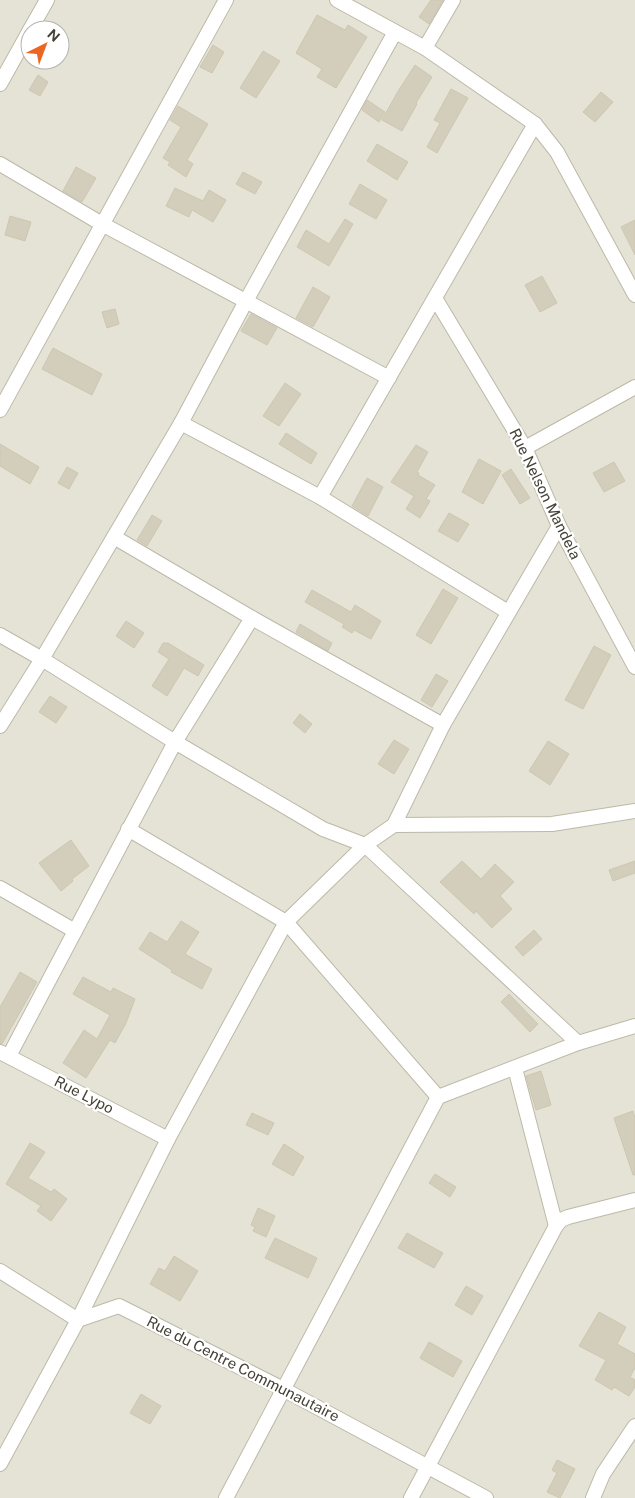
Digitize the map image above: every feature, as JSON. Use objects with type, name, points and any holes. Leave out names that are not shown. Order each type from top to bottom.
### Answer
[{"type":"street","points":[[36,20],[47,0]]},
{"type":"street","points":[[0,410],[226,0]]},
{"type":"street","points":[[337,0],[424,48],[535,124],[557,152],[635,295]]},
{"type":"street","points":[[424,48],[453,0]]},
{"type":"street","points":[[0,726],[42,659],[181,423],[246,301],[395,32]]},
{"type":"street","points":[[0,84],[20,48]]},
{"type":"street","points":[[320,497],[535,124]]},
{"type":"street","points":[[0,164],[102,224],[389,378]]},
{"type":"street","name":"Rue Nelson Mandela","points":[[435,298],[525,448],[559,526],[635,667]]},
{"type":"street","points":[[525,448],[635,387]]},
{"type":"street","points":[[181,423],[320,497],[508,612]]},
{"type":"street","points":[[0,1464],[78,1320],[168,1138],[286,922],[365,845],[394,825],[443,725],[559,526]]},
{"type":"street","points":[[114,537],[252,618],[443,725]]},
{"type":"street","points":[[5,1054],[75,931],[175,742],[252,618]]},
{"type":"street","points":[[0,635],[175,742],[324,829],[365,845],[578,1043]]},
{"type":"street","points":[[394,825],[552,824],[635,811]]},
{"type":"street","points":[[128,829],[286,922],[438,1097]]},
{"type":"street","points":[[0,888],[75,931]]},
{"type":"street","points":[[226,1498],[438,1097],[578,1043],[635,1026]]},
{"type":"street","name":"Rue Lypo","points":[[5,1054],[168,1138]]},
{"type":"street","points":[[515,1068],[556,1226]]},
{"type":"street","points":[[411,1498],[556,1226],[561,1220],[568,1217],[635,1201]]},
{"type":"street","points":[[0,1272],[78,1320]]},
{"type":"street","name":"Rue du Centre Communautaire","points":[[78,1320],[120,1306],[283,1389],[486,1498]]},
{"type":"street","points":[[593,1498],[603,1474],[635,1426]]},
{"type":"shaded area","points":[[0,0],[635,0],[635,1498],[0,1498]]},
{"type":"building","points":[[431,0],[443,0],[429,24],[419,17]]},
{"type":"building","points":[[317,15],[345,30],[348,25],[367,37],[336,88],[317,77],[322,69],[296,53]]},
{"type":"building","points":[[213,45],[224,52],[212,73],[200,67]]},
{"type":"building","points":[[263,51],[280,61],[256,98],[240,88]]},
{"type":"building","points":[[415,65],[432,77],[402,131],[382,120]]},
{"type":"building","points":[[38,75],[48,82],[40,96],[29,90]]},
{"type":"building","points":[[451,89],[468,98],[437,153],[427,147],[440,123],[434,120]]},
{"type":"building","points":[[601,92],[613,102],[595,122],[583,112]]},
{"type":"building","points":[[367,100],[385,112],[379,122],[362,110]]},
{"type":"building","points":[[178,106],[208,124],[187,160],[193,164],[186,177],[168,165],[170,162],[163,158],[181,127],[170,120]]},
{"type":"building","points":[[377,144],[408,162],[397,180],[367,161]]},
{"type":"building","points":[[76,167],[96,178],[82,202],[63,191]]},
{"type":"building","points":[[243,172],[262,182],[255,194],[236,184]]},
{"type":"building","points":[[360,184],[387,200],[376,219],[349,204]]},
{"type":"building","points":[[175,188],[203,201],[209,190],[226,200],[213,222],[192,210],[189,217],[166,206]]},
{"type":"building","points":[[10,216],[31,222],[25,241],[5,235]]},
{"type":"building","points":[[345,219],[353,224],[329,266],[297,247],[306,230],[329,244]]},
{"type":"building","points":[[635,220],[635,255],[621,227]]},
{"type":"building","points":[[542,276],[557,303],[540,312],[525,285]]},
{"type":"building","points":[[313,287],[330,297],[313,327],[296,318]]},
{"type":"building","points":[[115,309],[119,324],[107,328],[102,312]]},
{"type":"building","points":[[251,314],[277,328],[267,345],[241,331]]},
{"type":"building","points":[[53,348],[102,374],[92,395],[42,369]]},
{"type":"building","points":[[285,383],[301,394],[279,426],[263,416]]},
{"type":"building","points":[[286,433],[317,453],[311,464],[279,444]]},
{"type":"building","points":[[0,444],[39,467],[30,484],[0,466]]},
{"type":"building","points":[[416,445],[428,452],[417,472],[419,473],[418,475],[435,485],[426,499],[430,501],[420,518],[406,509],[414,496],[391,482]]},
{"type":"building","points":[[479,459],[501,471],[483,504],[462,492]]},
{"type":"building","points":[[614,462],[625,481],[604,492],[593,473]]},
{"type":"building","points":[[67,467],[78,473],[69,489],[58,483]]},
{"type":"building","points":[[511,469],[530,498],[520,504],[502,475]]},
{"type":"building","points":[[367,478],[383,487],[368,516],[352,506]]},
{"type":"building","points":[[449,513],[469,524],[458,542],[438,531]]},
{"type":"building","points":[[152,515],[162,521],[147,546],[137,540]]},
{"type":"building","points":[[443,589],[458,598],[431,644],[416,635]]},
{"type":"building","points":[[312,590],[351,612],[355,605],[381,621],[371,639],[354,630],[352,633],[342,627],[344,624],[305,602]]},
{"type":"building","points":[[126,621],[144,633],[134,648],[116,636]]},
{"type":"building","points":[[300,624],[332,643],[328,651],[296,632]]},
{"type":"building","points":[[163,643],[168,643],[204,665],[198,676],[184,668],[167,696],[152,686],[169,659],[158,652]]},
{"type":"building","points":[[594,646],[611,655],[583,709],[565,700]]},
{"type":"building","points":[[436,674],[448,681],[432,707],[421,700]]},
{"type":"building","points":[[50,696],[67,707],[56,723],[39,712]]},
{"type":"building","points":[[300,714],[312,724],[305,733],[293,723]]},
{"type":"building","points":[[394,740],[409,749],[394,774],[378,764]]},
{"type":"building","points":[[548,741],[569,754],[550,785],[529,771]]},
{"type":"building","points":[[71,840],[89,866],[72,879],[73,881],[61,891],[39,863]]},
{"type":"building","points":[[462,861],[481,879],[495,864],[514,882],[500,896],[512,909],[492,928],[476,911],[474,914],[440,882]]},
{"type":"building","points":[[635,861],[635,873],[613,881],[609,870]]},
{"type":"building","points":[[181,921],[199,932],[185,954],[212,969],[202,989],[171,972],[172,970],[139,949],[150,932],[167,942]]},
{"type":"building","points":[[534,930],[542,939],[523,956],[515,947]]},
{"type":"building","points":[[20,972],[37,982],[2,1044],[0,1043],[0,1007]]},
{"type":"building","points":[[83,977],[111,992],[113,988],[135,999],[126,1023],[115,1043],[110,1040],[86,1078],[63,1063],[84,1030],[97,1039],[110,1015],[73,994]]},
{"type":"building","points":[[509,994],[538,1024],[530,1032],[501,1002]]},
{"type":"building","points":[[541,1071],[551,1105],[536,1110],[526,1076]]},
{"type":"building","points":[[633,1111],[635,1118],[635,1175],[633,1175],[614,1118]]},
{"type":"building","points":[[252,1113],[274,1123],[268,1135],[246,1125]]},
{"type":"building","points":[[30,1143],[45,1152],[28,1178],[51,1192],[54,1189],[67,1199],[51,1221],[37,1211],[41,1206],[6,1184]]},
{"type":"building","points":[[284,1144],[304,1157],[293,1176],[272,1164]]},
{"type":"building","points":[[435,1174],[456,1187],[450,1197],[429,1183]]},
{"type":"building","points":[[258,1208],[275,1216],[266,1237],[253,1231],[255,1227],[251,1225]]},
{"type":"building","points":[[407,1233],[443,1253],[434,1268],[398,1248]]},
{"type":"building","points":[[275,1238],[317,1258],[308,1278],[265,1258]]},
{"type":"building","points":[[174,1256],[198,1271],[180,1301],[150,1284],[159,1268],[165,1271]]},
{"type":"building","points":[[466,1286],[483,1296],[472,1315],[455,1305]]},
{"type":"building","points":[[599,1312],[626,1327],[617,1344],[635,1354],[635,1368],[630,1377],[635,1380],[635,1387],[629,1396],[614,1387],[612,1390],[595,1380],[606,1360],[579,1346]]},
{"type":"building","points":[[429,1342],[462,1361],[453,1377],[420,1358]]},
{"type":"building","points":[[141,1394],[161,1406],[150,1424],[130,1413]]},
{"type":"building","points":[[557,1460],[575,1469],[560,1498],[547,1492],[557,1473],[552,1470]]}]
